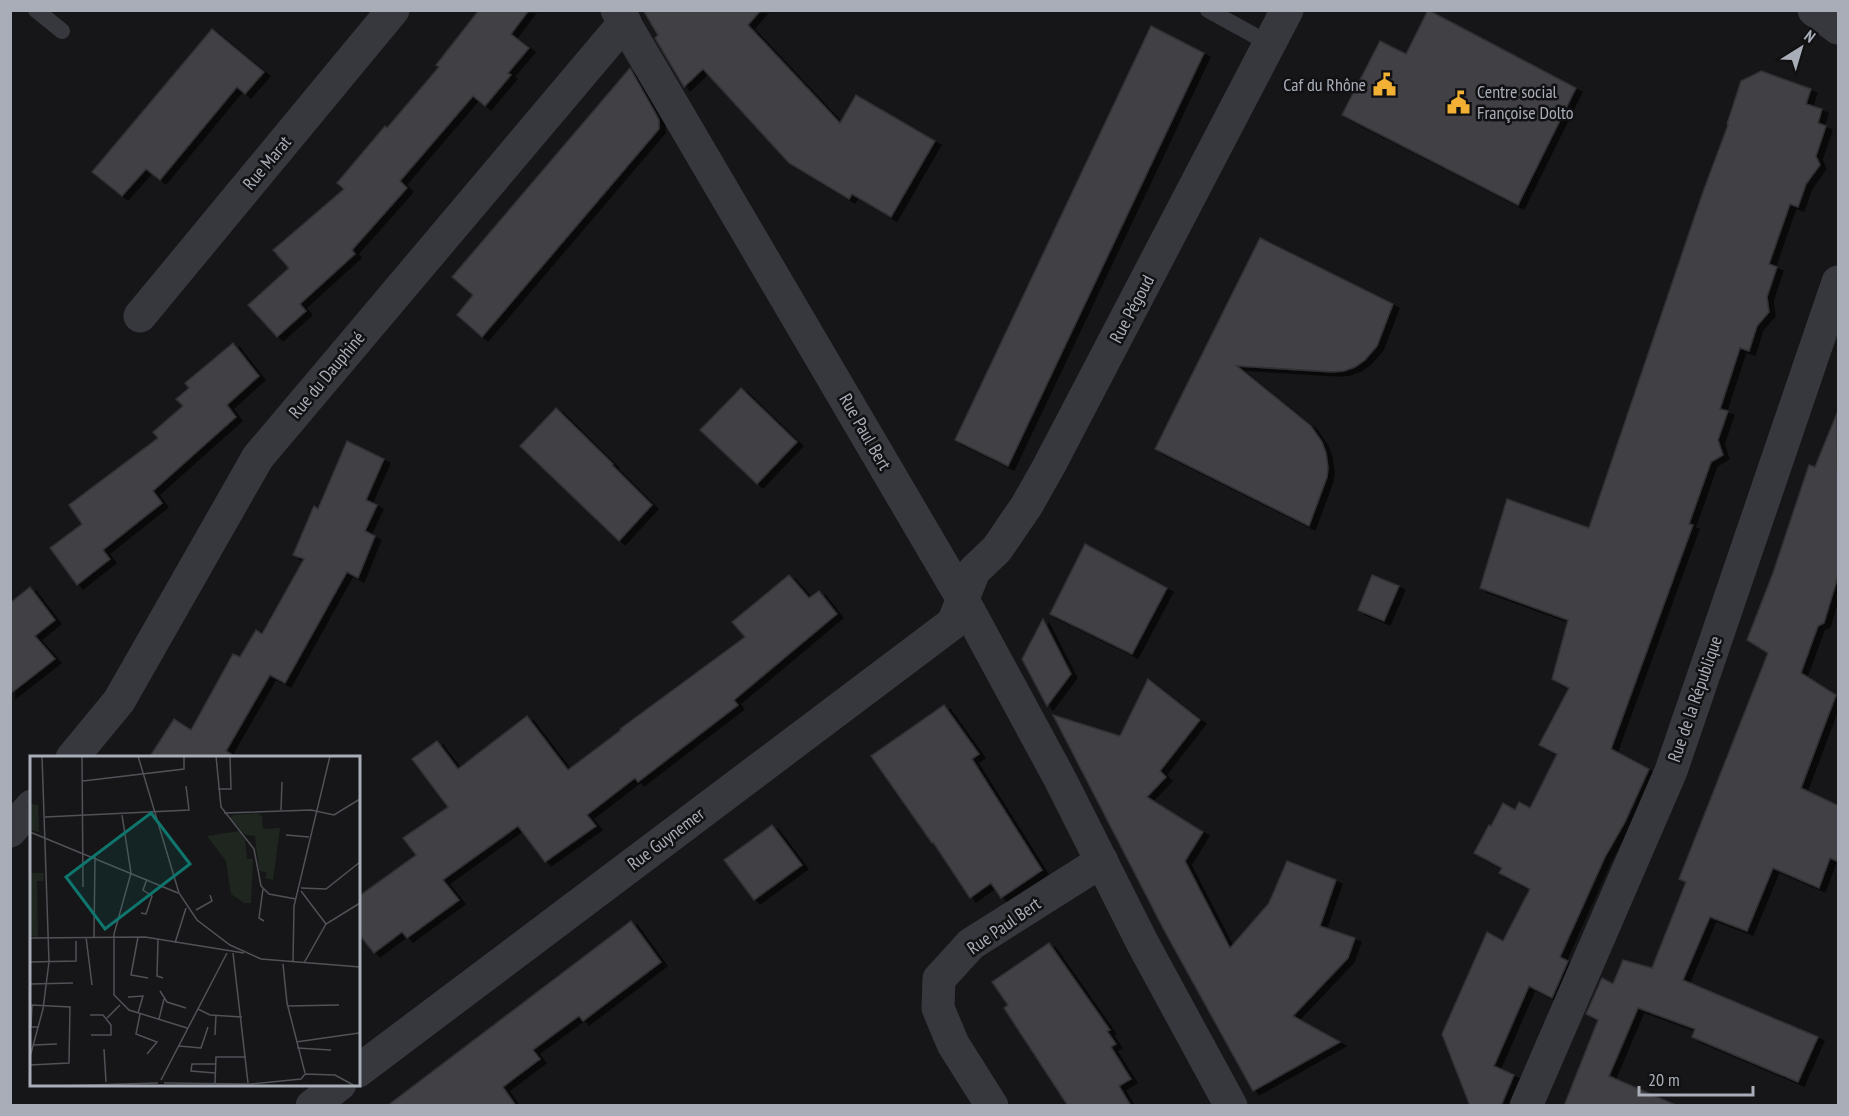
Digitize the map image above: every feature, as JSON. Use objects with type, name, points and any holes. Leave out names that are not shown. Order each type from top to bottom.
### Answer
[{"type":"street","name":"Rue Marat","points":[[140,316],[393,10]]},
{"type":"street","name":"Rue Pégoud","points":[[962,598],[974,572],[997,549],[1027,505],[1049,466],[1287,10]]},
{"type":"street","points":[[1814,10],[1839,28]]},
{"type":"street","name":"Rue Paul Bert","points":[[621,16],[962,598],[1060,779],[1143,944],[1231,1106]]},
{"type":"street","name":"Rue du Dauphiné","points":[[74,756],[119,701],[258,457],[621,16]]},
{"type":"street","name":"Rue de la République","points":[[1526,1106],[1671,771],[1839,282]]},
{"type":"street","name":"Rue Guynemer","points":[[360,1069],[953,622],[962,598]]},
{"type":"street","points":[[10,831],[30,808]]},
{"type":"street","name":"Rue Paul Bert","points":[[992,1106],[952,1044],[938,1008],[939,979],[971,944],[1102,861]]},
{"type":"street","points":[[312,1106],[337,1086]]},
{"type":"lane","points":[[36,10],[62,31]]},
{"type":"lane","points":[[1208,10],[1270,44]]},
{"type":"building","points":[[479,10],[529,10],[511,34],[529,48],[508,73],[511,75],[485,106],[473,96],[400,181],[407,188],[352,250],[355,254],[300,304],[306,311],[277,337],[248,305],[289,268],[273,250],[344,189],[337,183],[439,67],[436,65]]},
{"type":"building","points":[[643,10],[761,10],[748,25],[840,123],[856,95],[935,141],[891,217],[852,194],[849,199],[789,163],[703,69],[684,87],[655,38],[658,35]]},
{"type":"building","name":"Centre social Françoise Dolto","points":[[1428,10],[1576,88],[1518,205],[1342,115],[1380,41],[1406,54]]},
{"type":"building","points":[[1151,26],[1204,53],[1008,466],[955,440]]},
{"type":"building","points":[[212,29],[264,72],[245,94],[237,87],[160,180],[146,169],[122,196],[92,172]]},
{"type":"building","points":[[630,68],[659,120],[659,129],[482,337],[457,315],[473,295],[452,277]]},
{"type":"building","points":[[1761,71],[1811,89],[1806,104],[1822,109],[1818,123],[1826,126],[1816,156],[1820,165],[1806,184],[1798,207],[1790,204],[1769,264],[1777,267],[1767,297],[1769,312],[1757,326],[1749,351],[1740,348],[1720,409],[1728,411],[1718,440],[1723,455],[1711,462],[1689,524],[1693,525],[1611,749],[1649,769],[1625,822],[1605,857],[1560,957],[1568,961],[1552,998],[1529,986],[1494,1066],[1514,1075],[1501,1106],[1470,1106],[1442,1034],[1487,932],[1503,941],[1530,889],[1499,873],[1502,868],[1474,853],[1503,803],[1515,810],[1519,802],[1530,808],[1557,754],[1539,745],[1569,688],[1552,679],[1568,620],[1480,588],[1507,499],[1589,528],[1728,125],[1741,81]]},
{"type":"building","points":[[1260,238],[1393,304],[1377,346],[1365,360],[1355,367],[1333,372],[1237,366],[1311,426],[1322,442],[1326,453],[1327,477],[1309,526],[1155,449]]},
{"type":"building","points":[[233,343],[259,376],[227,405],[236,417],[153,491],[162,503],[103,550],[110,559],[77,585],[50,548],[82,524],[69,505],[158,438],[153,432],[183,406],[176,399],[189,388],[185,383]]},
{"type":"building","points":[[741,388],[797,442],[757,484],[700,430]]},
{"type":"building","points":[[556,408],[652,505],[619,541],[520,446]]},
{"type":"building","points":[[1837,413],[1839,573],[1824,623],[1818,626],[1801,673],[1836,695],[1801,788],[1839,806],[1839,862],[1830,858],[1819,888],[1773,868],[1747,931],[1710,917],[1683,980],[1818,1037],[1798,1082],[1692,1037],[1695,1029],[1638,1008],[1609,1076],[1678,1106],[1564,1106],[1598,1020],[1586,1014],[1602,978],[1613,984],[1623,960],[1652,968],[1686,882],[1679,879],[1768,653],[1747,640],[1773,573],[1809,465],[1815,467]]},
{"type":"building","points":[[347,441],[384,459],[366,500],[377,505],[365,531],[375,536],[358,578],[347,572],[285,683],[270,675],[226,751],[234,756],[150,756],[174,719],[191,730],[233,654],[240,657],[256,630],[262,634],[304,559],[293,555],[314,506],[318,509]]},
{"type":"building","points":[[1085,544],[1167,588],[1132,654],[1050,614]]},
{"type":"building","points":[[789,575],[809,598],[819,591],[837,614],[734,700],[738,705],[638,782],[635,778],[587,815],[596,826],[545,862],[518,826],[443,880],[459,900],[407,938],[402,932],[374,953],[360,936],[360,896],[416,855],[403,838],[448,807],[412,759],[437,741],[458,769],[527,716],[568,770],[745,637],[732,622]]},
{"type":"building","points":[[1372,575],[1399,586],[1384,621],[1358,610]]},
{"type":"building","points":[[30,587],[55,620],[35,636],[55,659],[10,694],[10,603]]},
{"type":"building","points":[[1043,619],[1071,674],[1047,706],[1022,659]]},
{"type":"building","points":[[1148,679],[1200,720],[1160,771],[1166,777],[1147,797],[1203,832],[1185,861],[1230,948],[1269,903],[1287,861],[1336,880],[1320,926],[1355,938],[1348,958],[1293,1016],[1340,1042],[1253,1091],[1164,930],[1053,715],[1120,736]]},
{"type":"building","points":[[944,705],[979,754],[972,759],[1042,870],[1001,898],[991,883],[970,898],[871,756]]},
{"type":"building","points":[[772,825],[802,865],[754,900],[724,860]]},
{"type":"building","points":[[631,921],[661,962],[583,1021],[579,1016],[533,1050],[540,1059],[503,1087],[516,1106],[387,1106]]},
{"type":"building","points":[[1049,943],[1110,1030],[1107,1031],[1116,1044],[1111,1047],[1131,1079],[1119,1086],[1131,1106],[1068,1106],[1004,1008],[1008,1005],[992,982]]},
{"type":"place","name":"Caf du Rhône","points":[[1384,85]]},
{"type":"place","name":"Centre social Françoise Dolto","points":[[1459,102]]}]
